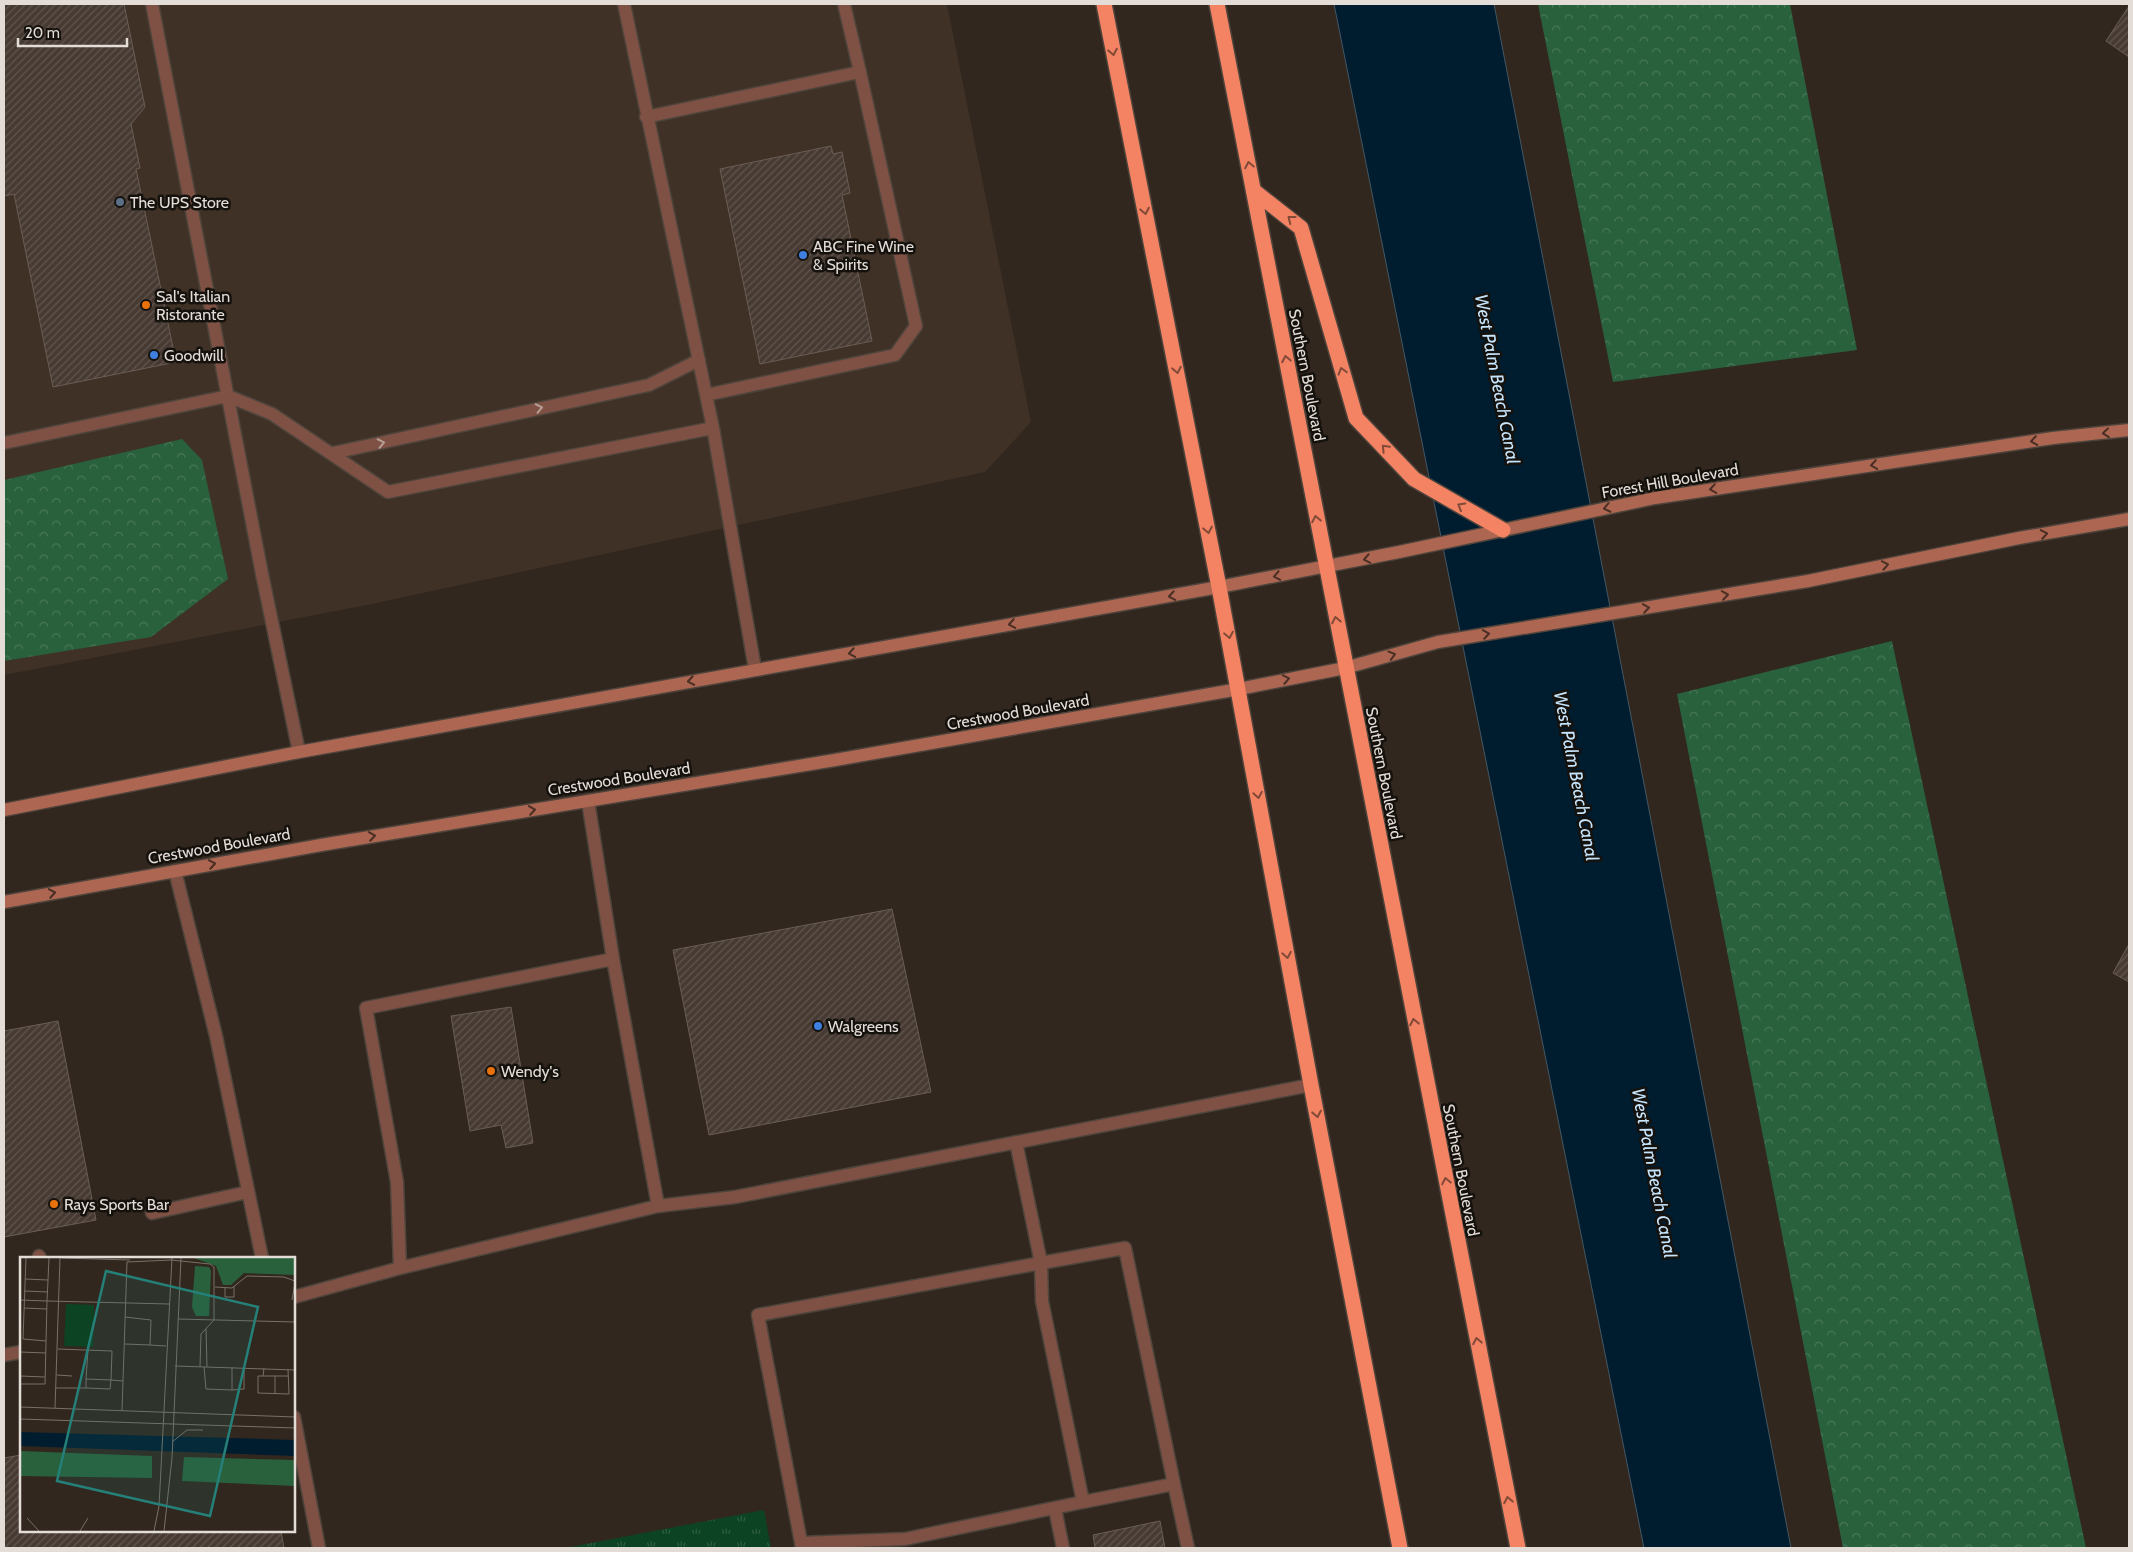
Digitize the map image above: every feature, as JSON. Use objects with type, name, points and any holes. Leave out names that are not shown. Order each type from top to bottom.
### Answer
[{"type":"highway","points":[[1104,4],[1220,587],[1311,1085],[1400,1548]]},
{"type":"highway","name":"Southern Boulevard","points":[[1217,4],[1325,566],[1518,1548]]},
{"type":"highway","points":[[1254,190],[1301,228],[1356,418],[1414,479],[1503,530]]},
{"type":"main road","name":"Forest Hill Boulevard","points":[[1220,587],[1655,498],[2053,438],[2129,430]]},
{"type":"main road","points":[[1239,689],[1345,668],[1438,642],[1808,581],[2129,519]]},
{"type":"main road","points":[[4,810],[299,752],[1220,587]]},
{"type":"main road","name":"Crestwood Boulevard","points":[[4,902],[1239,689]]},
{"type":"lane","points":[[152,4],[299,752]]},
{"type":"lane","points":[[624,4],[646,117],[700,360],[755,669]]},
{"type":"lane","points":[[706,395],[895,355],[916,326],[844,4]]},
{"type":"lane","points":[[646,117],[860,72]]},
{"type":"lane","points":[[333,453],[649,385],[700,360]]},
{"type":"lane","points":[[4,443],[228,396],[272,414],[333,453],[388,492],[713,428]]},
{"type":"lane","points":[[588,801],[613,959],[658,1206]]},
{"type":"lane","points":[[176,871],[216,1036],[262,1257]]},
{"type":"lane","points":[[400,1268],[397,1182],[366,1008],[613,959]]},
{"type":"lane","points":[[295,1297],[400,1268],[658,1206],[735,1197],[1311,1085]]},
{"type":"lane","points":[[1016,1142],[1041,1263],[1042,1301],[1083,1502]]},
{"type":"lane","points":[[152,1212],[248,1192]]},
{"type":"lane","points":[[1174,1484],[905,1539],[802,1546],[758,1315],[1125,1248],[1188,1548]]},
{"type":"lane","points":[[4,1356],[20,1352]]},
{"type":"lane","points":[[295,1422],[319,1548]]},
{"type":"lane","points":[[1055,1509],[1063,1548]]},
{"type":"shaded area","points":[[4,4],[947,4],[1031,422],[985,472],[367,605],[4,675]]},
{"type":"green space","points":[[1538,4],[1790,4],[1857,350],[1613,382]]},
{"type":"green space","points":[[182,439],[202,460],[228,579],[151,637],[4,661],[4,480]]},
{"type":"green space","points":[[1892,641],[2086,1548],[1843,1548],[1677,694]]},
{"type":"green space","points":[[764,1510],[771,1548],[565,1548]]},
{"type":"water","name":"West Palm Beach Canal","points":[[1334,4],[1494,4],[1791,1548],[1644,1548]]},
{"type":"building","points":[[4,4],[124,4],[145,107],[131,124],[140,168],[136,169],[176,362],[53,387],[14,194],[4,196]]},
{"type":"building","points":[[2129,6],[2129,57],[2106,41]]},
{"type":"building","points":[[831,146],[833,154],[842,152],[850,193],[842,195],[872,341],[760,364],[720,169]]},
{"type":"building","points":[[892,909],[931,1092],[709,1135],[673,950]]},
{"type":"building","points":[[2129,944],[2129,982],[2113,973]]},
{"type":"building","name":"Wendy's","points":[[511,1007],[533,1143],[506,1148],[501,1125],[470,1131],[451,1016]]},
{"type":"building","points":[[58,1021],[96,1220],[4,1237],[4,1031]]},
{"type":"building","points":[[20,1455],[20,1532],[281,1532],[284,1548],[4,1548],[4,1458]]},
{"type":"building","points":[[1160,1521],[1165,1548],[1095,1548],[1093,1535]]},
{"type":"place","name":"The UPS Store","points":[[120,202]]},
{"type":"place","name":"ABC Fine Wine & Spirits","points":[[803,255]]},
{"type":"place","name":"Sal's Italian Ristorante","points":[[146,305]]},
{"type":"place","name":"Goodwill","points":[[154,355]]},
{"type":"place","name":"Walgreens","points":[[818,1026]]},
{"type":"place","name":"Wendy's","points":[[491,1071]]},
{"type":"place","name":"Rays Sports Bar","points":[[54,1204]]}]
